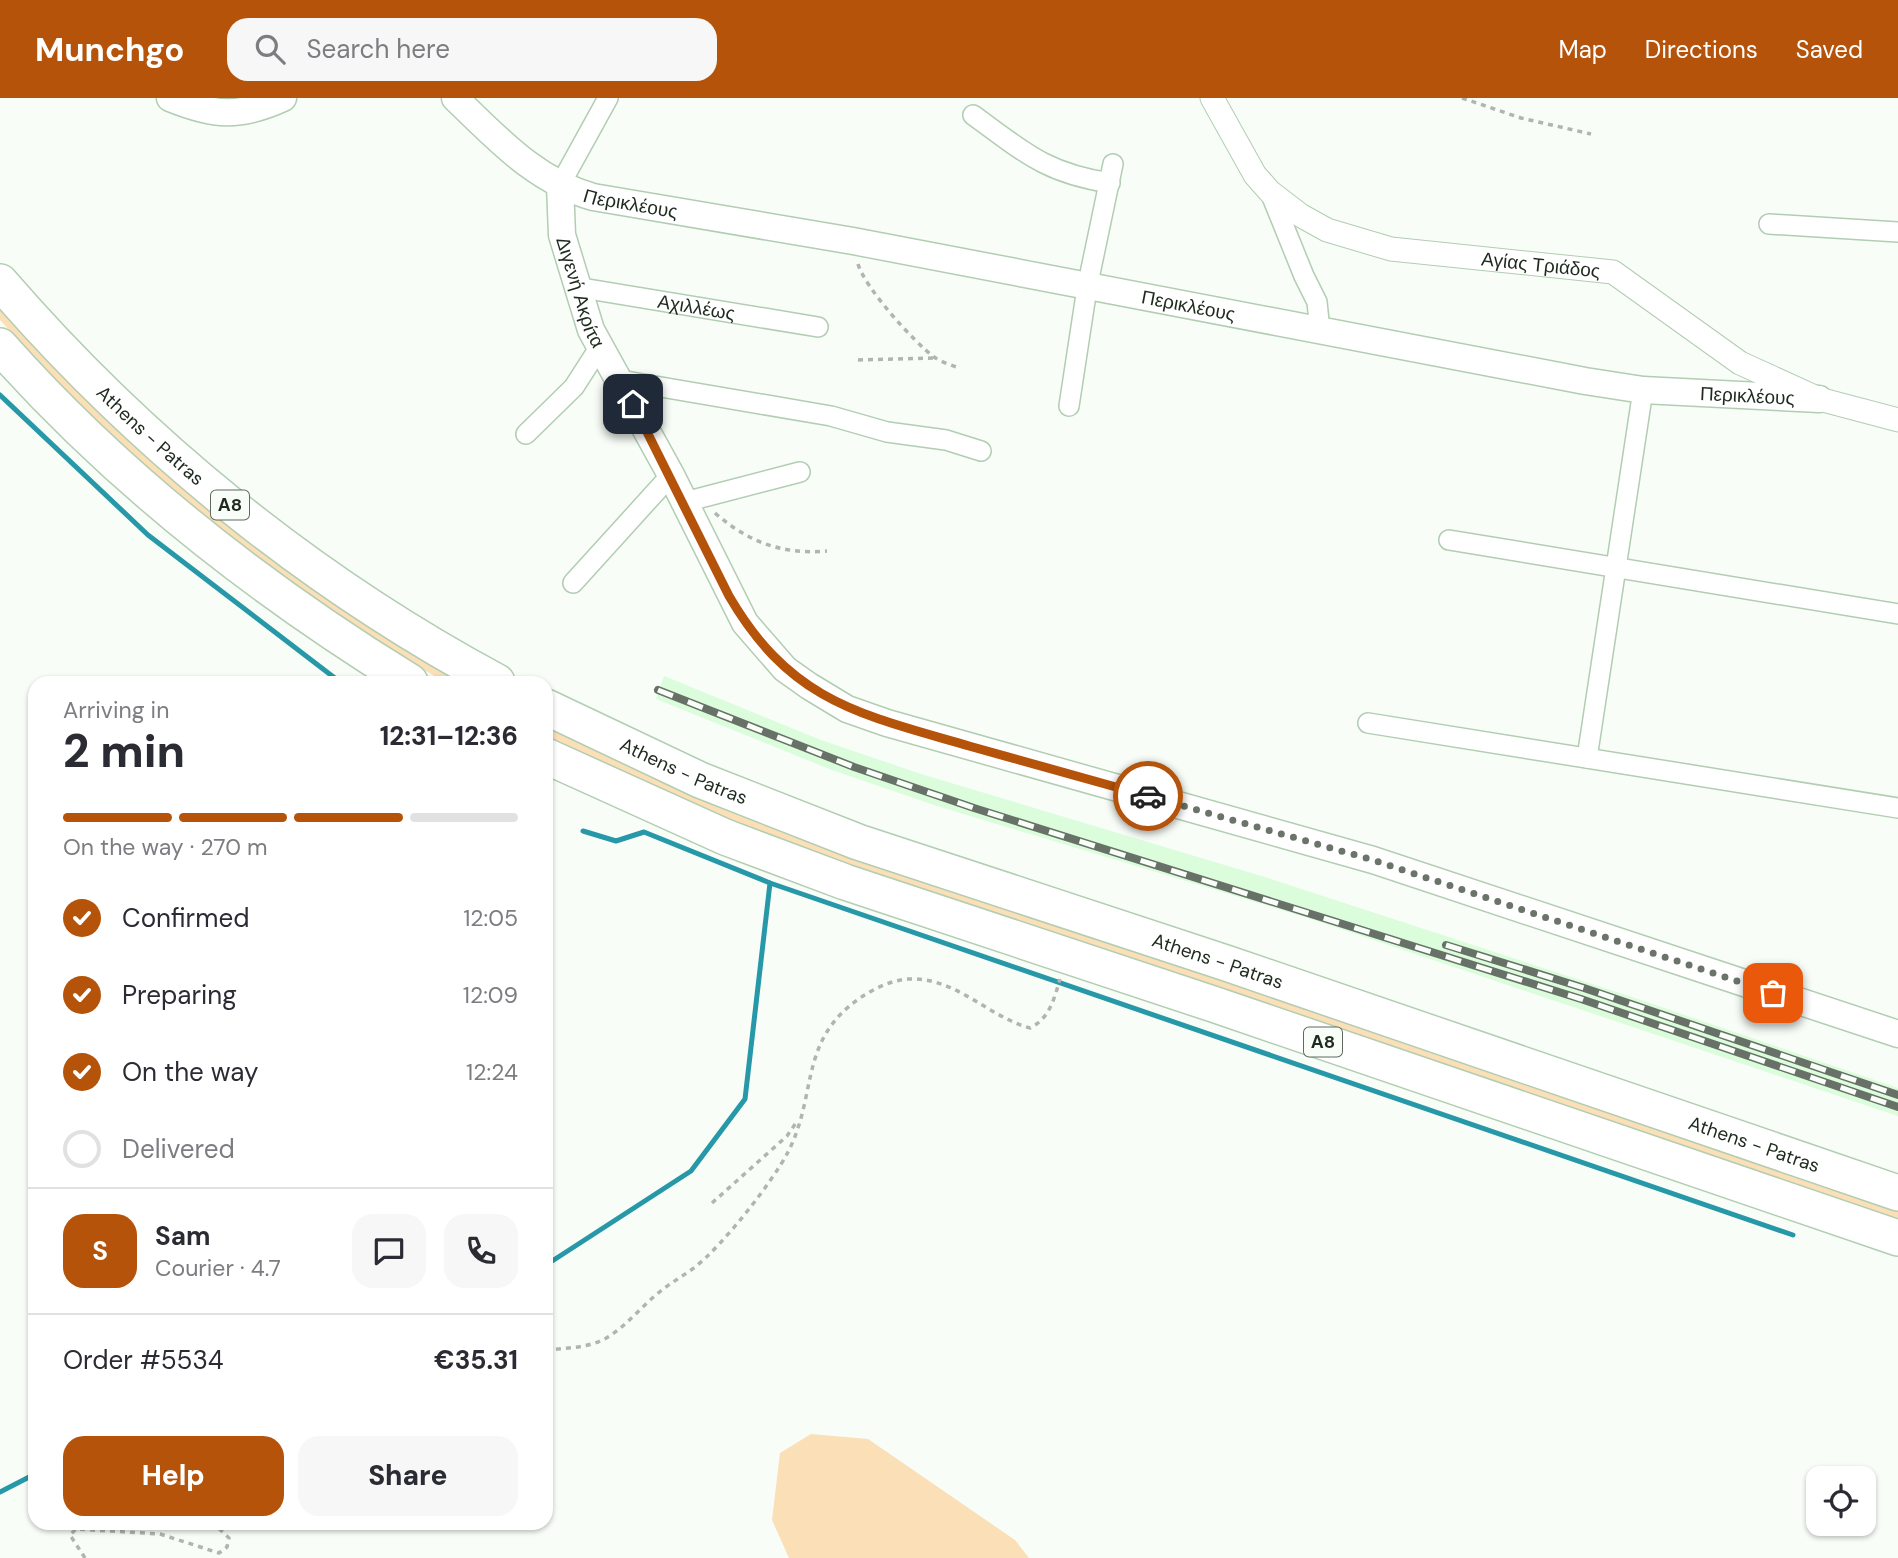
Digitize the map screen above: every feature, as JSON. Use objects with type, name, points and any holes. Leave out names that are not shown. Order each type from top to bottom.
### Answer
[{"type":"highway","name":"Athens - Patras","points":[[0,282],[102,390],[227,502],[363,602],[487,676]]},
{"type":"highway","name":"Α8","points":[[0,346],[102,450],[200,536],[303,613],[401,676]]},
{"type":"highway","name":"Athens - Patras","points":[[553,711],[700,780],[858,842],[1216,959],[1898,1193]]},
{"type":"highway","name":"Α8","points":[[553,759],[685,820],[845,882],[1213,1003],[1898,1238]]},
{"type":"main road","points":[[170,98],[212,112],[239,114],[283,98]]},
{"type":"main road","name":"Περικλέους","points":[[455,98],[510,152],[560,185],[593,197],[853,241],[1087,288],[1643,390],[1819,399]]},
{"type":"main road","name":"Διγενή Ακρίτα","points":[[560,185],[562,235],[576,287],[599,348],[621,380],[671,475],[692,501],[745,623],[785,668],[847,709],[1373,860],[1898,1034]]},
{"type":"street","points":[[560,185],[608,98]]},
{"type":"street","name":"Αγίας Τριάδος","points":[[1212,98],[1240,151],[1270,192],[1300,215],[1359,242],[1467,259],[1613,272],[1740,363],[1819,399],[1898,420]]},
{"type":"street","points":[[973,115],[1053,170],[1111,173],[1087,288],[1069,406]]},
{"type":"street","points":[[1270,192],[1317,302],[1320,331]]},
{"type":"street","points":[[1769,225],[1898,232]]},
{"type":"street","name":"Αχιλλέως","points":[[576,287],[818,327]]},
{"type":"street","points":[[526,434],[574,387],[599,348]]},
{"type":"street","points":[[621,380],[831,416],[887,432],[946,440],[981,451]]},
{"type":"street","points":[[1587,758],[1643,390]]},
{"type":"street","points":[[692,501],[800,472]]},
{"type":"street","points":[[573,583],[671,475]]},
{"type":"street","points":[[1449,540],[1898,614]]},
{"type":"street","points":[[1368,723],[1898,808]]},
{"type":"path","points":[[1462,98],[1521,118],[1591,134]]},
{"type":"path","points":[[853,241],[864,279],[909,335],[935,358],[959,368]]},
{"type":"path","points":[[858,360],[935,358]]},
{"type":"path","points":[[692,501],[742,536],[800,553],[827,551]]},
{"type":"path","points":[[553,1349],[583,1346],[608,1337],[658,1292],[696,1266],[723,1240],[775,1174],[798,1130],[821,1041],[829,1024],[869,992],[903,980],[938,982],[960,991],[1018,1025],[1030,1028],[1040,1023],[1049,1012],[1061,978]]},
{"type":"path","points":[[712,1203],[787,1136],[799,1118]]},
{"type":"path","points":[[75,1530],[70,1535],[85,1558]]},
{"type":"path","points":[[93,1530],[160,1534],[219,1553],[227,1547],[229,1538],[220,1530]]},
{"type":"shaded area","points":[[0,306],[456,676],[435,676],[383,645],[323,605],[208,519],[100,424],[0,320]]},
{"type":"shaded area","points":[[664,676],[821,740],[921,774],[1268,878],[1638,999],[1898,1088],[1898,1116],[1308,918],[934,805],[832,770],[656,699]]},
{"type":"shaded area","points":[[553,729],[655,778],[774,828],[1898,1211],[1898,1220],[1218,987],[850,865],[730,821],[553,739]]},
{"type":"shaded area","points":[[811,1434],[868,1439],[1015,1540],[1029,1558],[789,1558],[772,1520],[780,1453]]},
{"type":"waterway","points":[[0,395],[148,535],[332,676]]},
{"type":"waterway","points":[[583,831],[616,841],[644,832],[770,883],[1793,1235]]},
{"type":"waterway","points":[[553,1260],[691,1171],[745,1099],[770,883]]},
{"type":"waterway","points":[[0,1492],[28,1478]]},
{"type":"railway","points":[[658,690],[854,767],[974,808],[1581,999],[1898,1107]]},
{"type":"railway","points":[[1446,945],[1584,988],[1898,1095]]},
{"type":"way so far","points":[[1148,796],[1373,860],[1773,993]]},
{"type":"route","points":[[633,404],[745,623],[785,668],[808,686],[847,709],[887,723],[1148,796]]}]
